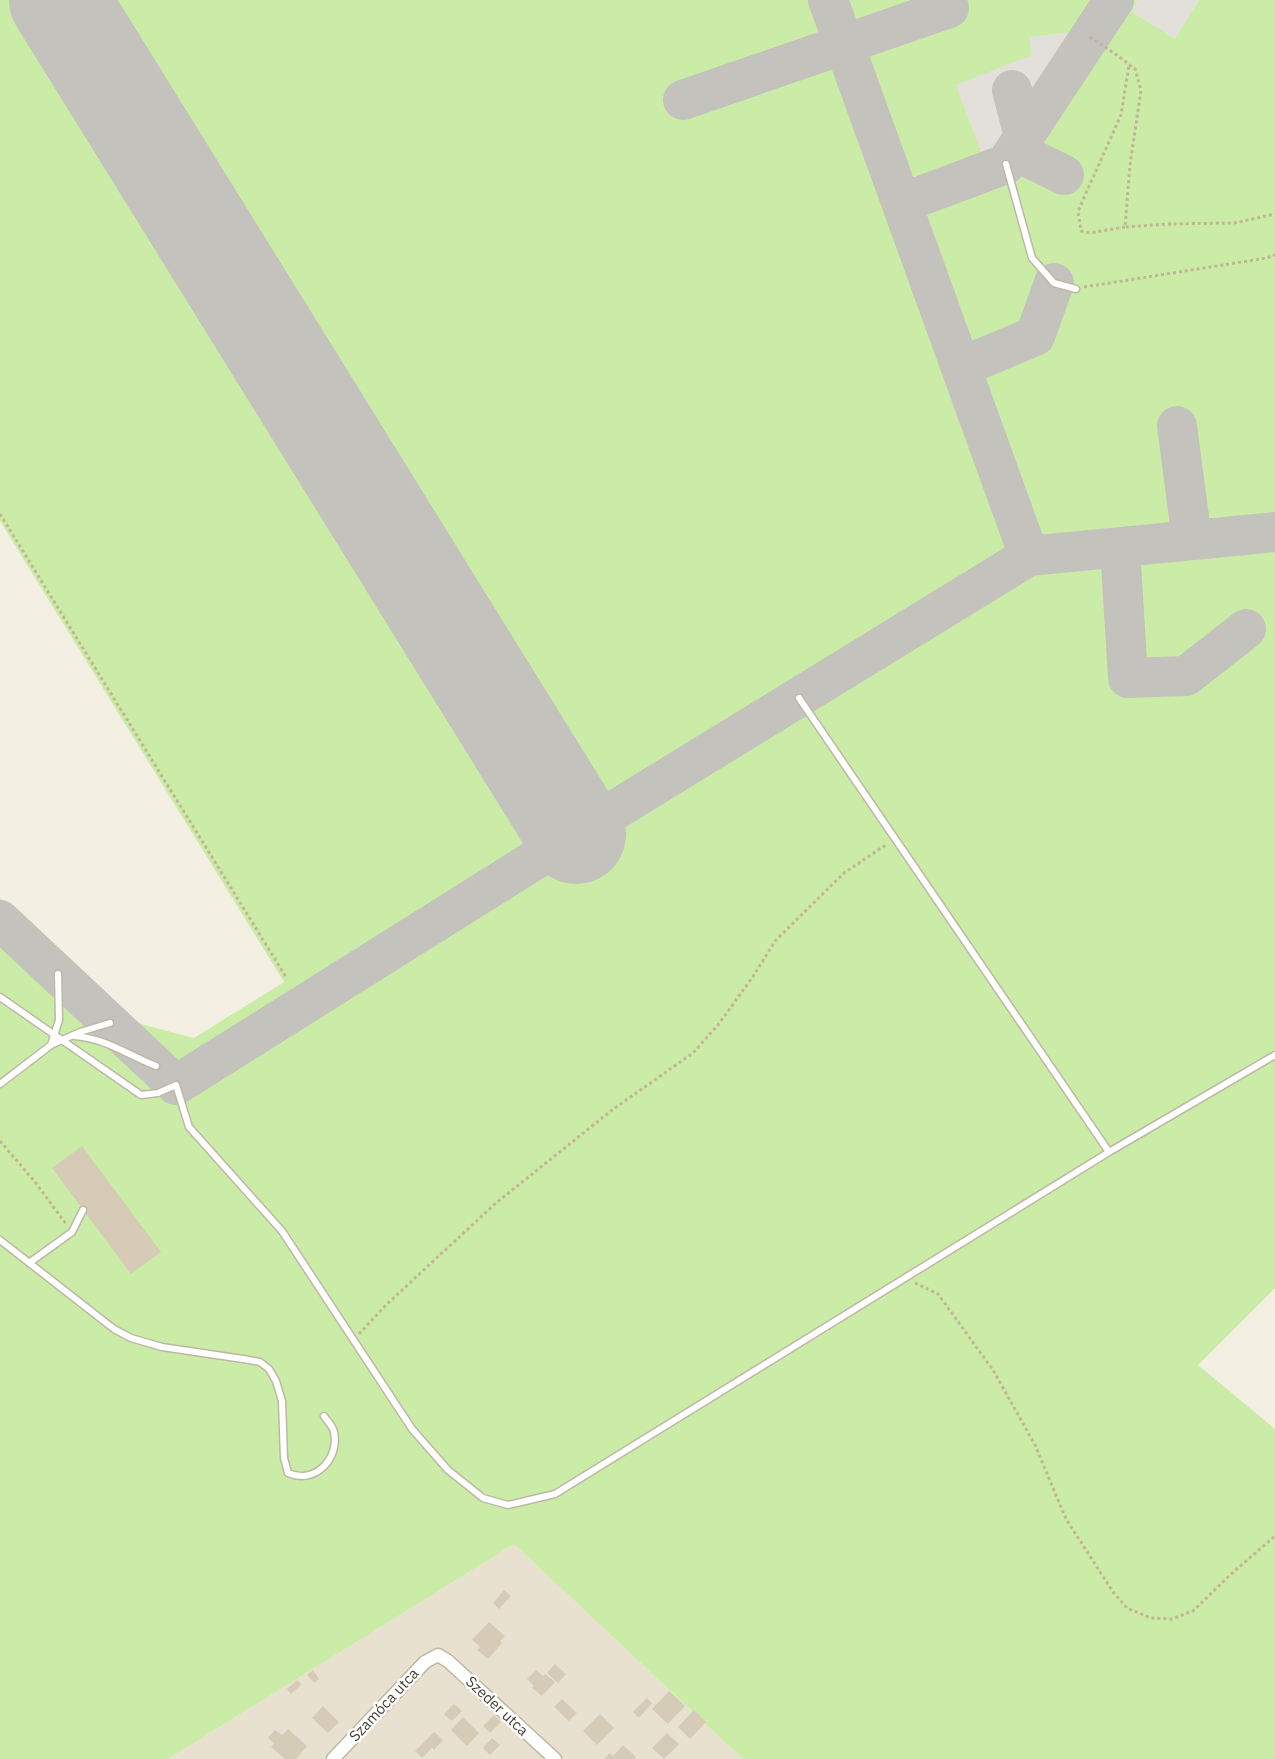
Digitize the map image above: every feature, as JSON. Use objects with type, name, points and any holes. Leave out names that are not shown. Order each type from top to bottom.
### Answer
[{"type":"street","name":"Szamóca utca","points":[[333,1759],[425,1662],[438,1655]]},
{"type":"street","name":"Szeder utca","points":[[438,1655],[448,1661],[555,1759]]},
{"type":"lane","points":[[1006,164],[1032,258],[1054,283],[1076,289]]},
{"type":"lane","points":[[800,698],[1109,1152]]},
{"type":"lane","points":[[51,1046],[59,1020],[58,974]]},
{"type":"lane","points":[[0,997],[141,1095],[158,1093],[176,1085],[189,1127],[282,1231],[412,1429],[448,1470],[483,1498],[508,1505],[555,1494],[1109,1152],[1275,1055]]},
{"type":"lane","points":[[0,1084],[51,1046],[110,1023]]},
{"type":"lane","points":[[73,1036],[90,1037],[120,1047],[136,1058],[156,1066]]},
{"type":"lane","points":[[29,1263],[72,1232],[83,1210]]},
{"type":"lane","points":[[0,1240],[114,1329],[131,1338],[162,1347],[260,1362],[269,1369],[276,1381],[282,1401],[284,1458],[288,1473],[309,1477],[331,1459],[335,1441],[334,1429],[324,1416]]},
{"type":"path","points":[[1090,37],[1135,69],[1141,90],[1130,165],[1125,227]]},
{"type":"path","points":[[1129,65],[1121,115],[1078,212],[1081,231],[1090,233],[1125,227],[1234,223],[1275,213]]},
{"type":"path","points":[[1076,289],[1275,255]]},
{"type":"path","points":[[0,514],[286,976]]},
{"type":"path","points":[[354,1339],[386,1305],[496,1203],[612,1110],[693,1053],[718,1025],[776,940],[843,873],[895,838]]},
{"type":"path","points":[[0,1141],[35,1182],[72,1232]]},
{"type":"path","points":[[904,1279],[938,1294],[993,1370],[1035,1446],[1066,1519],[1113,1592],[1127,1608],[1151,1618],[1172,1619],[1193,1611],[1275,1536]]},
{"type":"shaded area","points":[[1138,0],[1199,0],[1175,38],[1132,12]]},
{"type":"shaded area","points":[[1080,31],[985,163],[956,85],[1032,55],[1029,37]]},
{"type":"shaded area","points":[[514,1544],[743,1759],[168,1759]]},
{"type":"green space","points":[[0,0],[1138,0],[1132,12],[1175,38],[1199,0],[1275,0],[1275,1288],[1198,1365],[1275,1429],[1275,1759],[743,1759],[514,1544],[168,1759],[0,1759],[0,898],[137,1023],[194,1038],[284,982],[0,521]]},
{"type":"building","points":[[82,1146],[161,1252],[131,1274],[52,1168]]},
{"type":"building","points":[[504,1590],[511,1596],[499,1609],[493,1603]]},
{"type":"building","points":[[489,1622],[505,1636],[488,1659],[477,1650],[480,1647],[472,1640]]},
{"type":"building","points":[[555,1664],[566,1674],[558,1683],[547,1673]]},
{"type":"building","points":[[313,1670],[319,1679],[314,1683],[307,1675]]},
{"type":"building","points":[[536,1670],[555,1682],[542,1696],[532,1688],[534,1686],[527,1679]]},
{"type":"building","points":[[297,1680],[302,1684],[291,1694],[287,1689]]},
{"type":"building","points":[[669,1691],[685,1706],[668,1724],[652,1709]]},
{"type":"building","points":[[647,1698],[652,1703],[639,1718],[633,1712]]},
{"type":"building","points":[[562,1699],[577,1713],[569,1721],[554,1707]]},
{"type":"building","points":[[454,1704],[462,1711],[452,1721],[444,1714]]},
{"type":"building","points":[[323,1706],[339,1722],[328,1733],[312,1718]]},
{"type":"building","points":[[694,1710],[706,1722],[690,1739],[678,1727]]},
{"type":"building","points":[[600,1714],[614,1728],[597,1745],[583,1731]]},
{"type":"building","points":[[494,1715],[501,1722],[490,1733],[483,1726]]},
{"type":"building","points":[[463,1717],[479,1733],[467,1746],[451,1730]]},
{"type":"building","points":[[288,1729],[307,1746],[296,1759],[285,1759],[271,1747],[274,1743],[268,1738],[275,1730],[282,1735]]},
{"type":"building","points":[[434,1732],[443,1740],[422,1758],[415,1751]]},
{"type":"building","points":[[667,1733],[679,1744],[664,1759],[652,1748]]},
{"type":"building","points":[[492,1738],[500,1745],[490,1755],[483,1748]]},
{"type":"building","points":[[623,1745],[636,1757],[634,1759],[604,1759],[610,1753],[613,1756]]},
{"type":"taxiway","points":[[828,0],[1029,556]]},
{"type":"taxiway","points":[[902,203],[1006,164],[1114,0]]},
{"type":"taxiway","points":[[683,100],[949,8]]},
{"type":"taxiway","points":[[1012,90],[1024,136]]},
{"type":"taxiway","points":[[1015,151],[1064,175]]},
{"type":"taxiway","points":[[961,367],[1035,336],[1054,283]]},
{"type":"taxiway","points":[[1177,426],[1192,540]]},
{"type":"taxiway","points":[[0,920],[176,1085],[576,834],[1029,556],[1275,532]]},
{"type":"taxiway","points":[[1120,547],[1128,678],[1186,676],[1246,629]]},
{"type":"runway","points":[[59,0],[576,834]]}]
